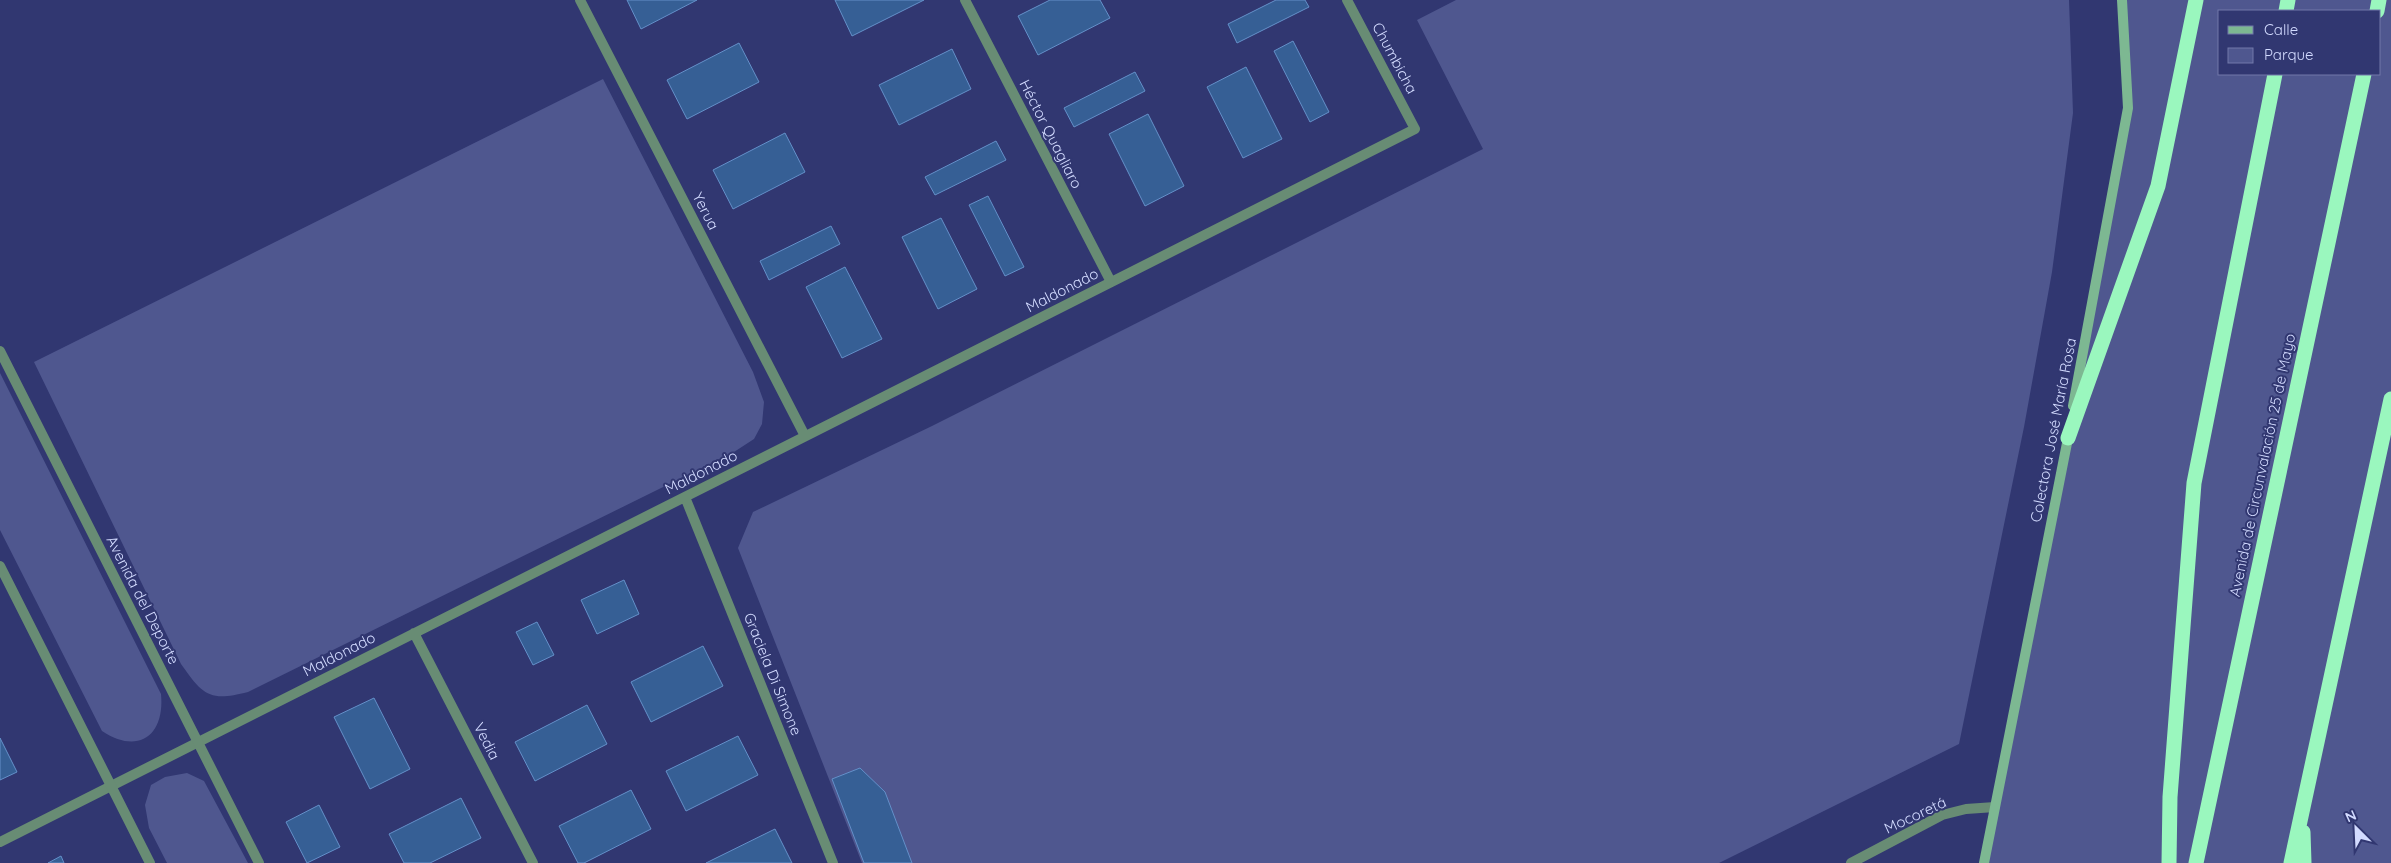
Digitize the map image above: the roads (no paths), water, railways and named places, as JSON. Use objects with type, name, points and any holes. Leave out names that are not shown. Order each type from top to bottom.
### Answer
[{"type":"highway","points":[[2068,438],[2158,186],[2196,0]]},
{"type":"highway","points":[[2169,863],[2170,797],[2194,484],[2276,75]]},
{"type":"highway","name":"Avenida de Circunvalación 25 de Mayo","points":[[2196,863],[2364,75]]},
{"type":"highway","points":[[2291,863],[2391,399]]},
{"type":"highway","points":[[2374,477],[2391,434]]},
{"type":"highway","points":[[2303,804],[2304,863]]},
{"type":"main road","name":"Colectora José María Rosa","points":[[1984,863],[2068,438],[2128,108],[2122,0]]},
{"type":"street","name":"Yerua","points":[[580,0],[805,436]]},
{"type":"street","name":"Héctor Quagliaro","points":[[965,0],[1111,282]]},
{"type":"street","name":"Chumbicha","points":[[1348,0],[1415,129]]},
{"type":"street","name":"Maldonado","points":[[0,842],[1415,129]]},
{"type":"street","name":"Avenida del Deporte","points":[[0,351],[259,863]]},
{"type":"street","name":"Graciela Di Simone","points":[[685,497],[833,863]]},
{"type":"street","points":[[0,566],[150,863]]},
{"type":"street","name":"Vedia","points":[[414,633],[533,863]]},
{"type":"street","name":"Mocoretá","points":[[1852,863],[1942,815],[1966,809],[1995,807]]}]
